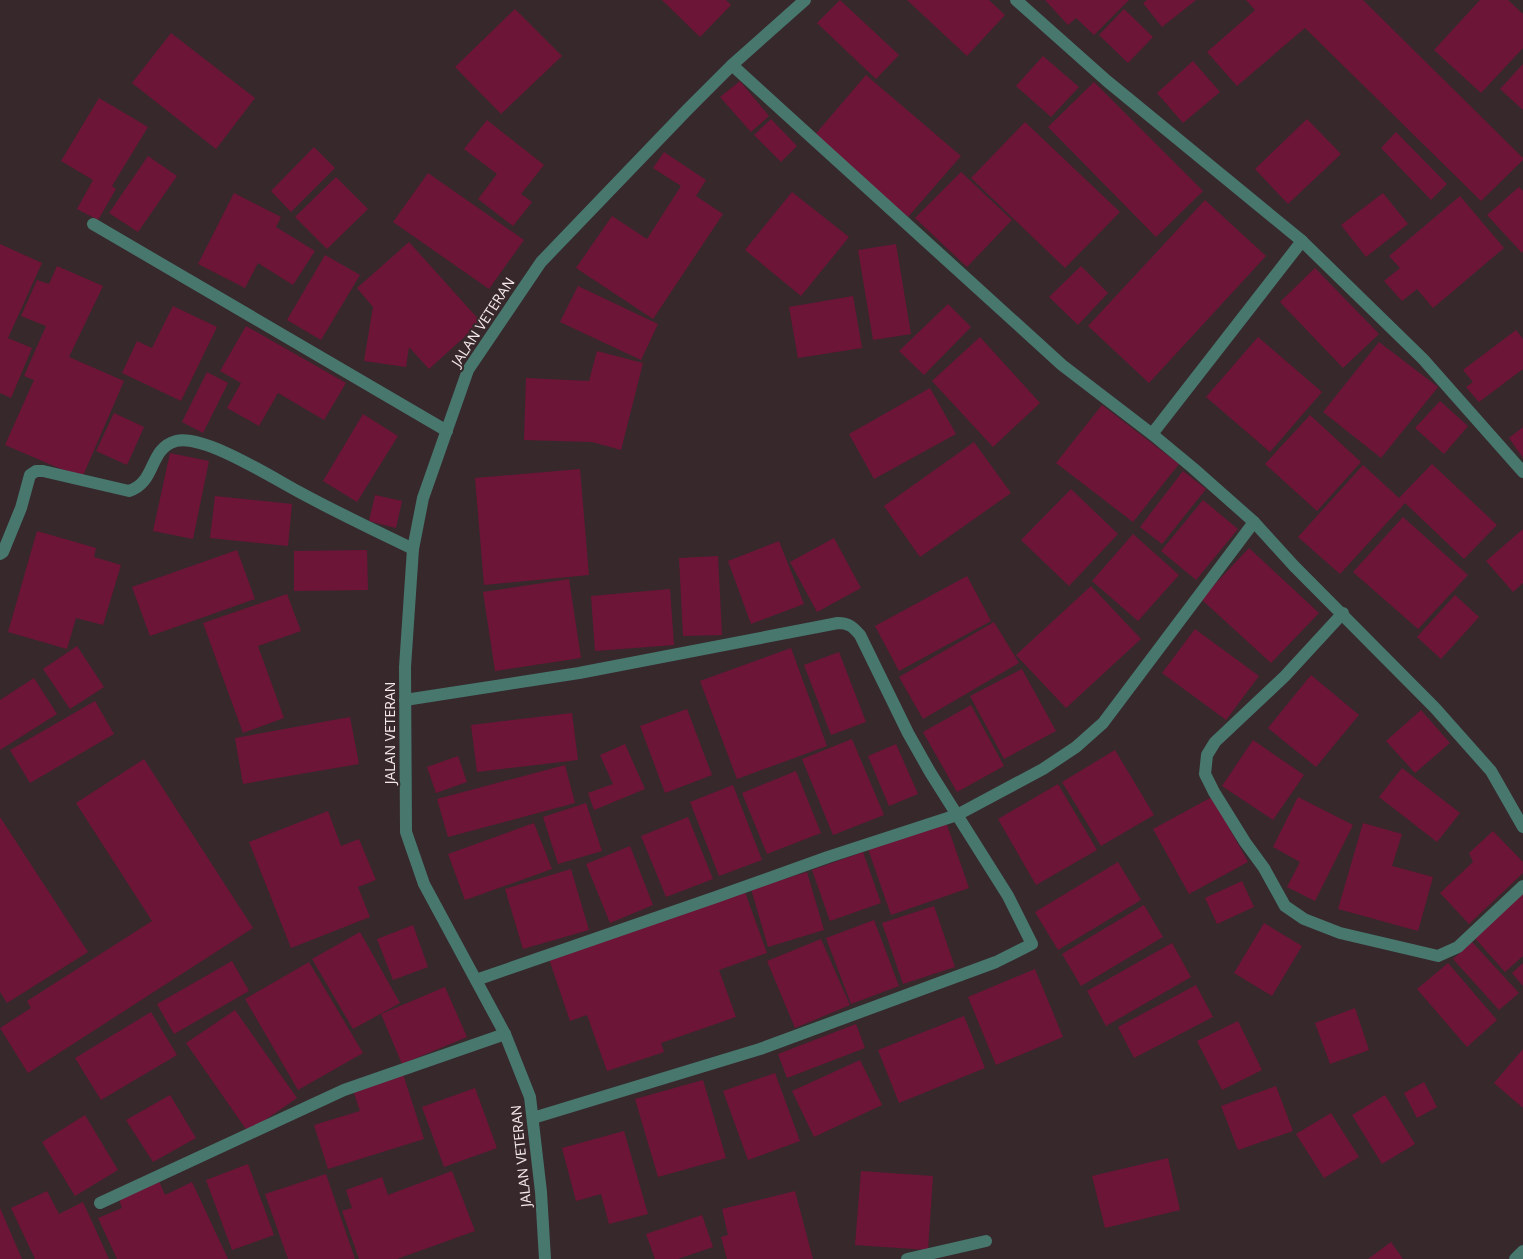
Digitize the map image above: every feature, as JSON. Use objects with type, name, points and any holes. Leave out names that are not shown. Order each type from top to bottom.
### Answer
[{"type":"street","name":"JALAN VETERAN","points":[[545,1259],[541,1192],[530,1097],[505,1034],[424,884],[406,832],[405,667],[413,549],[424,498],[468,370],[541,262],[732,65],[805,0]]},
{"type":"street","points":[[1016,0],[1107,81],[1302,242],[1423,359],[1523,472]]},
{"type":"street","points":[[732,65],[1062,365],[1152,434],[1254,522],[1294,566],[1435,708],[1491,771],[1523,827]]},
{"type":"street","points":[[93,224],[446,431]]},
{"type":"street","points":[[1152,434],[1302,242]]},
{"type":"street","points":[[0,554],[3,552],[21,508],[30,475],[36,471],[129,491],[138,488],[144,482],[161,450],[168,444],[178,441],[192,441],[232,455],[301,494],[413,549]]},
{"type":"street","points":[[476,980],[957,814],[1043,769],[1076,747],[1103,723],[1254,522]]},
{"type":"street","points":[[1343,614],[1285,676],[1215,742],[1207,755],[1205,774],[1214,792],[1245,842],[1264,868],[1285,906],[1304,919],[1340,933],[1438,956],[1458,947],[1523,886]]},
{"type":"street","points":[[405,700],[579,674],[838,624],[853,626],[860,635],[908,733],[1008,896],[1032,944],[987,965],[760,1049],[533,1118]]},
{"type":"street","points":[[100,1203],[344,1090],[505,1034]]},
{"type":"street","points":[[907,1259],[986,1241]]},
{"type":"street","points":[[1515,1259],[1523,1251]]},
{"type":"building","points":[[662,0],[726,0],[731,5],[700,37]]},
{"type":"building","points":[[840,0],[899,55],[876,79],[817,23]]},
{"type":"building","points":[[907,0],[989,0],[1005,15],[967,56]]},
{"type":"building","points":[[1045,0],[1129,0],[1094,35],[1076,18],[1068,25]]},
{"type":"building","points":[[1147,0],[1196,0],[1162,27],[1143,3]]},
{"type":"building","points":[[1246,0],[1363,0],[1523,160],[1481,201],[1305,28],[1237,86],[1207,52],[1255,10]]},
{"type":"building","points":[[1480,0],[1508,0],[1523,14],[1523,48],[1481,93],[1434,50]]},
{"type":"building","points":[[515,9],[562,56],[501,114],[455,67]]},
{"type":"building","points":[[1124,9],[1153,37],[1128,63],[1099,35]]},
{"type":"building","points":[[171,33],[255,98],[216,149],[132,83]]},
{"type":"building","points":[[1043,56],[1079,87],[1051,117],[1016,86]]},
{"type":"building","points":[[1193,61],[1220,92],[1183,123],[1157,93]]},
{"type":"building","points":[[1523,64],[1523,110],[1500,89]]},
{"type":"building","points":[[866,75],[961,156],[908,217],[813,137]]},
{"type":"building","points":[[740,81],[769,116],[751,132],[720,97]]},
{"type":"building","points":[[1094,82],[1203,191],[1156,237],[1048,127]]},
{"type":"building","points":[[99,98],[148,127],[112,186],[116,189],[98,220],[77,209],[93,180],[61,161]]},
{"type":"building","points":[[771,119],[797,146],[781,162],[754,135]]},
{"type":"building","points":[[1307,119],[1341,154],[1288,204],[1255,169]]},
{"type":"building","points":[[487,120],[544,165],[521,194],[532,202],[513,226],[478,199],[497,174],[464,149]]},
{"type":"building","points":[[1025,122],[1120,212],[1065,268],[971,178]]},
{"type":"building","points":[[1396,132],[1447,184],[1431,200],[1381,148]]},
{"type":"building","points":[[314,147],[335,168],[291,212],[271,191]]},
{"type":"building","points":[[664,152],[706,180],[696,196],[723,214],[653,319],[576,268],[612,216],[647,239],[681,186],[653,168]]},
{"type":"building","points":[[148,156],[177,176],[138,232],[109,213]]},
{"type":"building","points":[[961,172],[1012,220],[967,267],[915,218]]},
{"type":"building","points":[[428,173],[524,240],[489,289],[393,222]]},
{"type":"building","points":[[336,177],[368,209],[327,249],[295,217]]},
{"type":"building","points":[[1519,187],[1523,191],[1522,253],[1487,215]]},
{"type":"building","points":[[792,192],[849,237],[801,296],[745,250]]},
{"type":"building","points":[[234,193],[281,217],[276,227],[315,251],[293,285],[258,263],[245,288],[198,264]]},
{"type":"building","points":[[1383,193],[1408,224],[1366,257],[1341,225]]},
{"type":"building","points":[[1460,196],[1504,248],[1433,308],[1417,289],[1402,301],[1384,281],[1400,268],[1389,256]]},
{"type":"building","points":[[1205,200],[1266,256],[1149,383],[1088,326]]},
{"type":"building","points":[[409,242],[481,322],[429,369],[409,347],[406,367],[364,361],[373,307],[357,288]]},
{"type":"building","points":[[0,244],[42,263],[8,338],[32,348],[11,398],[0,393]]},
{"type":"building","points":[[896,244],[911,334],[873,340],[858,250]]},
{"type":"building","points":[[325,255],[360,275],[321,340],[287,320]]},
{"type":"building","points":[[57,266],[103,286],[69,357],[124,381],[82,478],[5,445],[34,380],[24,376],[46,326],[21,316],[37,280],[49,284]]},
{"type":"building","points":[[1081,266],[1108,293],[1078,325],[1049,297]]},
{"type":"building","points":[[1315,268],[1379,334],[1343,368],[1280,302]]},
{"type":"building","points":[[578,286],[658,324],[641,360],[560,322]]},
{"type":"building","points":[[853,296],[862,348],[798,358],[789,307]]},
{"type":"building","points":[[948,304],[971,327],[924,375],[899,351]]},
{"type":"building","points":[[173,306],[217,327],[181,401],[122,373],[137,341],[152,348]]},
{"type":"building","points":[[246,326],[346,383],[324,420],[278,393],[259,426],[227,408],[241,383],[220,371]]},
{"type":"building","points":[[1516,330],[1523,339],[1523,369],[1479,402],[1466,387],[1473,382],[1463,370]]},
{"type":"building","points":[[980,337],[1040,403],[993,447],[932,381]]},
{"type":"building","points":[[1258,337],[1322,392],[1270,452],[1206,397]]},
{"type":"building","points":[[1379,342],[1438,387],[1381,458],[1323,412]]},
{"type":"building","points":[[597,351],[643,363],[621,450],[592,442],[524,440],[526,378],[589,381]]},
{"type":"building","points":[[207,372],[228,383],[203,433],[182,422]]},
{"type":"building","points":[[930,388],[956,434],[874,479],[849,434]]},
{"type":"building","points":[[1440,401],[1468,426],[1444,454],[1415,428]]},
{"type":"building","points":[[1102,405],[1179,464],[1133,522],[1056,463]]},
{"type":"building","points":[[114,413],[144,427],[127,465],[96,451]]},
{"type":"building","points":[[363,414],[398,436],[357,502],[323,481]]},
{"type":"building","points":[[1310,415],[1361,462],[1317,511],[1265,464]]},
{"type":"building","points":[[1523,427],[1523,458],[1509,438]]},
{"type":"building","points":[[974,442],[1011,493],[920,557],[884,506]]},
{"type":"building","points":[[170,453],[209,461],[193,539],[153,531]]},
{"type":"building","points":[[1432,464],[1497,525],[1464,559],[1405,503],[1340,574],[1298,537],[1363,465],[1399,498]]},
{"type":"building","points":[[580,469],[589,575],[484,585],[475,478]]},
{"type":"building","points":[[1183,471],[1206,489],[1162,544],[1140,527]]},
{"type":"building","points":[[1071,489],[1118,534],[1069,586],[1021,540]]},
{"type":"building","points":[[375,495],[402,501],[396,528],[369,521]]},
{"type":"building","points":[[215,496],[292,504],[288,546],[210,538]]},
{"type":"building","points":[[1203,500],[1238,529],[1196,580],[1161,551]]},
{"type":"building","points":[[1403,517],[1468,575],[1418,629],[1353,572]]},
{"type":"building","points":[[1523,529],[1523,583],[1513,592],[1486,561]]},
{"type":"building","points":[[37,531],[96,548],[94,557],[121,565],[103,625],[76,618],[67,649],[8,632]]},
{"type":"building","points":[[1133,534],[1179,575],[1138,621],[1092,581]]},
{"type":"building","points":[[834,538],[861,588],[817,612],[790,562]]},
{"type":"building","points":[[779,541],[804,604],[751,624],[728,561]]},
{"type":"building","points":[[1249,548],[1319,613],[1271,663],[1201,599]]},
{"type":"building","points":[[237,550],[255,599],[150,636],[132,587]]},
{"type":"building","points":[[367,550],[368,590],[294,591],[294,551]]},
{"type":"building","points":[[718,556],[722,635],[683,636],[679,558]]},
{"type":"building","points":[[967,576],[991,621],[899,671],[875,626]]},
{"type":"building","points":[[569,579],[581,658],[495,671],[483,592]]},
{"type":"building","points":[[1091,586],[1141,639],[1066,708],[1016,655]]},
{"type":"building","points":[[670,589],[674,645],[595,651],[591,596]]},
{"type":"building","points":[[287,594],[301,631],[258,646],[284,718],[243,733],[203,623]]},
{"type":"building","points":[[1455,595],[1479,617],[1441,659],[1417,637]]},
{"type":"building","points":[[994,622],[1019,663],[923,719],[899,677]]},
{"type":"building","points":[[1195,629],[1259,676],[1226,720],[1162,673]]},
{"type":"building","points":[[77,646],[104,687],[70,709],[43,669]]},
{"type":"building","points":[[791,648],[827,746],[737,779],[700,681]]},
{"type":"building","points":[[839,652],[866,722],[831,735],[804,665]]},
{"type":"building","points":[[1022,669],[1056,731],[1004,759],[970,696]]},
{"type":"building","points":[[1311,675],[1359,715],[1316,767],[1268,728]]},
{"type":"building","points":[[34,678],[57,714],[0,750],[0,700]]},
{"type":"building","points":[[95,701],[114,734],[30,783],[10,750]]},
{"type":"building","points":[[971,705],[1004,766],[957,792],[923,732]]},
{"type":"building","points":[[687,709],[712,775],[665,793],[640,726]]},
{"type":"building","points":[[1421,710],[1450,743],[1415,773],[1386,741]]},
{"type":"building","points":[[572,713],[578,760],[477,772],[471,725]]},
{"type":"building","points":[[350,717],[359,764],[243,784],[235,738]]},
{"type":"building","points":[[852,739],[884,815],[833,835],[802,759]]},
{"type":"building","points":[[1253,740],[1304,775],[1273,820],[1222,786]]},
{"type":"building","points":[[625,744],[645,789],[594,810],[588,793],[613,784],[600,755]]},
{"type":"building","points":[[896,744],[918,794],[889,806],[868,756]]},
{"type":"building","points":[[1115,750],[1154,815],[1101,846],[1062,782]]},
{"type":"building","points":[[458,756],[467,782],[436,793],[427,767]]},
{"type":"building","points":[[144,759],[253,928],[28,1073],[0,1028],[31,1008],[27,1001],[152,921],[76,803]]},
{"type":"building","points":[[565,765],[575,803],[448,837],[437,799]]},
{"type":"building","points":[[1402,768],[1460,813],[1437,842],[1379,797]]},
{"type":"building","points":[[796,771],[821,833],[767,854],[742,793]]},
{"type":"building","points":[[1058,784],[1097,850],[1036,885],[998,819]]},
{"type":"building","points":[[733,785],[762,860],[719,876],[690,802]]},
{"type":"building","points":[[1212,797],[1248,862],[1189,894],[1153,829]]},
{"type":"building","points":[[1298,797],[1353,825],[1315,901],[1287,887],[1300,862],[1273,847]]},
{"type":"building","points":[[586,803],[602,851],[558,864],[543,817]]},
{"type":"building","points":[[328,811],[341,846],[359,839],[376,880],[358,887],[370,917],[291,948],[249,842]]},
{"type":"building","points":[[0,817],[88,952],[7,1003],[0,992]]},
{"type":"building","points":[[688,817],[713,879],[666,897],[641,836]]},
{"type":"building","points":[[946,822],[969,888],[891,915],[868,849]]},
{"type":"building","points":[[534,823],[552,869],[465,900],[448,854]]},
{"type":"building","points":[[1363,823],[1402,834],[1392,866],[1433,877],[1418,931],[1338,909]]},
{"type":"building","points":[[1493,831],[1523,862],[1523,873],[1469,924],[1440,893],[1473,862],[1469,853]]},
{"type":"building","points":[[630,846],[653,905],[610,923],[586,864]]},
{"type":"building","points":[[863,852],[881,903],[830,921],[812,870]]},
{"type":"building","points":[[1118,862],[1141,900],[1058,950],[1035,912]]},
{"type":"building","points":[[571,869],[589,930],[523,949],[505,889]]},
{"type":"building","points":[[807,872],[824,930],[768,947],[751,889]]},
{"type":"building","points":[[1242,881],[1254,907],[1217,924],[1205,898]]},
{"type":"building","points":[[1523,891],[1523,956],[1505,972],[1473,936]]},
{"type":"building","points":[[745,892],[767,953],[719,970],[736,1017],[661,1043],[664,1052],[607,1071],[587,1015],[570,1021],[549,959]]},
{"type":"building","points":[[1144,905],[1163,937],[1081,986],[1062,954]]},
{"type":"building","points":[[934,906],[955,967],[903,984],[882,923]]},
{"type":"building","points":[[874,920],[899,986],[851,1004],[826,938]]},
{"type":"building","points":[[1264,923],[1302,946],[1272,996],[1234,973]]},
{"type":"building","points":[[413,925],[428,967],[393,980],[377,939]]},
{"type":"building","points":[[360,932],[400,1003],[353,1029],[312,959]]},
{"type":"building","points":[[821,939],[850,1005],[795,1028],[767,961]]},
{"type":"building","points":[[1472,942],[1519,993],[1499,1010],[1453,959]]},
{"type":"building","points":[[1172,943],[1191,977],[1106,1026],[1087,991]]},
{"type":"building","points":[[232,961],[249,991],[174,1034],[157,1004]]},
{"type":"building","points":[[309,962],[363,1053],[298,1090],[245,999]]},
{"type":"building","points":[[1448,963],[1497,1020],[1467,1047],[1417,989]]},
{"type":"building","points":[[1523,963],[1523,986],[1512,973]]},
{"type":"building","points":[[1035,969],[1063,1037],[996,1065],[968,997]]},
{"type":"building","points":[[1196,985],[1213,1017],[1134,1058],[1118,1027]]},
{"type":"building","points":[[445,987],[467,1037],[402,1064],[381,1014]]},
{"type":"building","points":[[1355,1008],[1369,1050],[1330,1064],[1315,1023]]},
{"type":"building","points":[[235,1010],[297,1098],[248,1132],[186,1043]]},
{"type":"building","points":[[151,1012],[177,1055],[101,1100],[75,1058]]},
{"type":"building","points":[[964,1016],[985,1068],[899,1103],[878,1050]]},
{"type":"building","points":[[1238,1021],[1262,1070],[1222,1090],[1197,1041]]},
{"type":"building","points":[[856,1024],[865,1048],[787,1078],[778,1054]]},
{"type":"building","points":[[1523,1049],[1523,1108],[1494,1083]]},
{"type":"building","points":[[860,1060],[882,1105],[814,1137],[792,1091]]},
{"type":"building","points":[[775,1073],[800,1141],[748,1160],[723,1091]]},
{"type":"building","points":[[403,1074],[424,1139],[328,1169],[314,1125],[360,1111],[353,1090]]},
{"type":"building","points":[[703,1080],[726,1158],[658,1177],[635,1099]]},
{"type":"building","points":[[1424,1082],[1437,1107],[1417,1118],[1404,1093]]},
{"type":"building","points":[[1276,1086],[1293,1131],[1238,1150],[1221,1106]]},
{"type":"building","points":[[475,1088],[497,1148],[444,1167],[422,1107]]},
{"type":"building","points":[[170,1095],[196,1138],[153,1162],[126,1120]]},
{"type":"building","points":[[1385,1095],[1415,1144],[1382,1164],[1352,1115]]},
{"type":"building","points":[[1331,1113],[1359,1157],[1324,1178],[1296,1134]]},
{"type":"building","points":[[85,1115],[118,1170],[75,1196],[42,1142]]},
{"type":"building","points":[[624,1131],[648,1214],[609,1224],[601,1194],[576,1201],[562,1148]]},
{"type":"building","points":[[1168,1158],[1180,1210],[1105,1228],[1092,1176]]},
{"type":"building","points":[[248,1164],[274,1235],[232,1250],[206,1180]]},
{"type":"building","points":[[452,1171],[475,1231],[397,1259],[359,1259],[342,1211],[352,1208],[346,1190],[382,1177],[388,1195]]},
{"type":"building","points":[[861,1171],[933,1176],[928,1250],[855,1245]]},
{"type":"building","points":[[326,1174],[355,1259],[288,1259],[265,1194]]},
{"type":"building","points":[[158,1179],[165,1195],[192,1182],[228,1259],[117,1259],[98,1218],[122,1208],[118,1197]]},
{"type":"building","points":[[47,1191],[59,1214],[83,1202],[109,1259],[35,1259],[11,1208]]},
{"type":"building","points":[[795,1191],[813,1259],[727,1259],[721,1237],[728,1235],[722,1209]]},
{"type":"building","points":[[0,1208],[22,1259],[0,1259]]},
{"type":"building","points":[[702,1215],[713,1247],[678,1259],[655,1259],[646,1234]]},
{"type":"building","points":[[1391,1242],[1403,1259],[1368,1259]]}]
